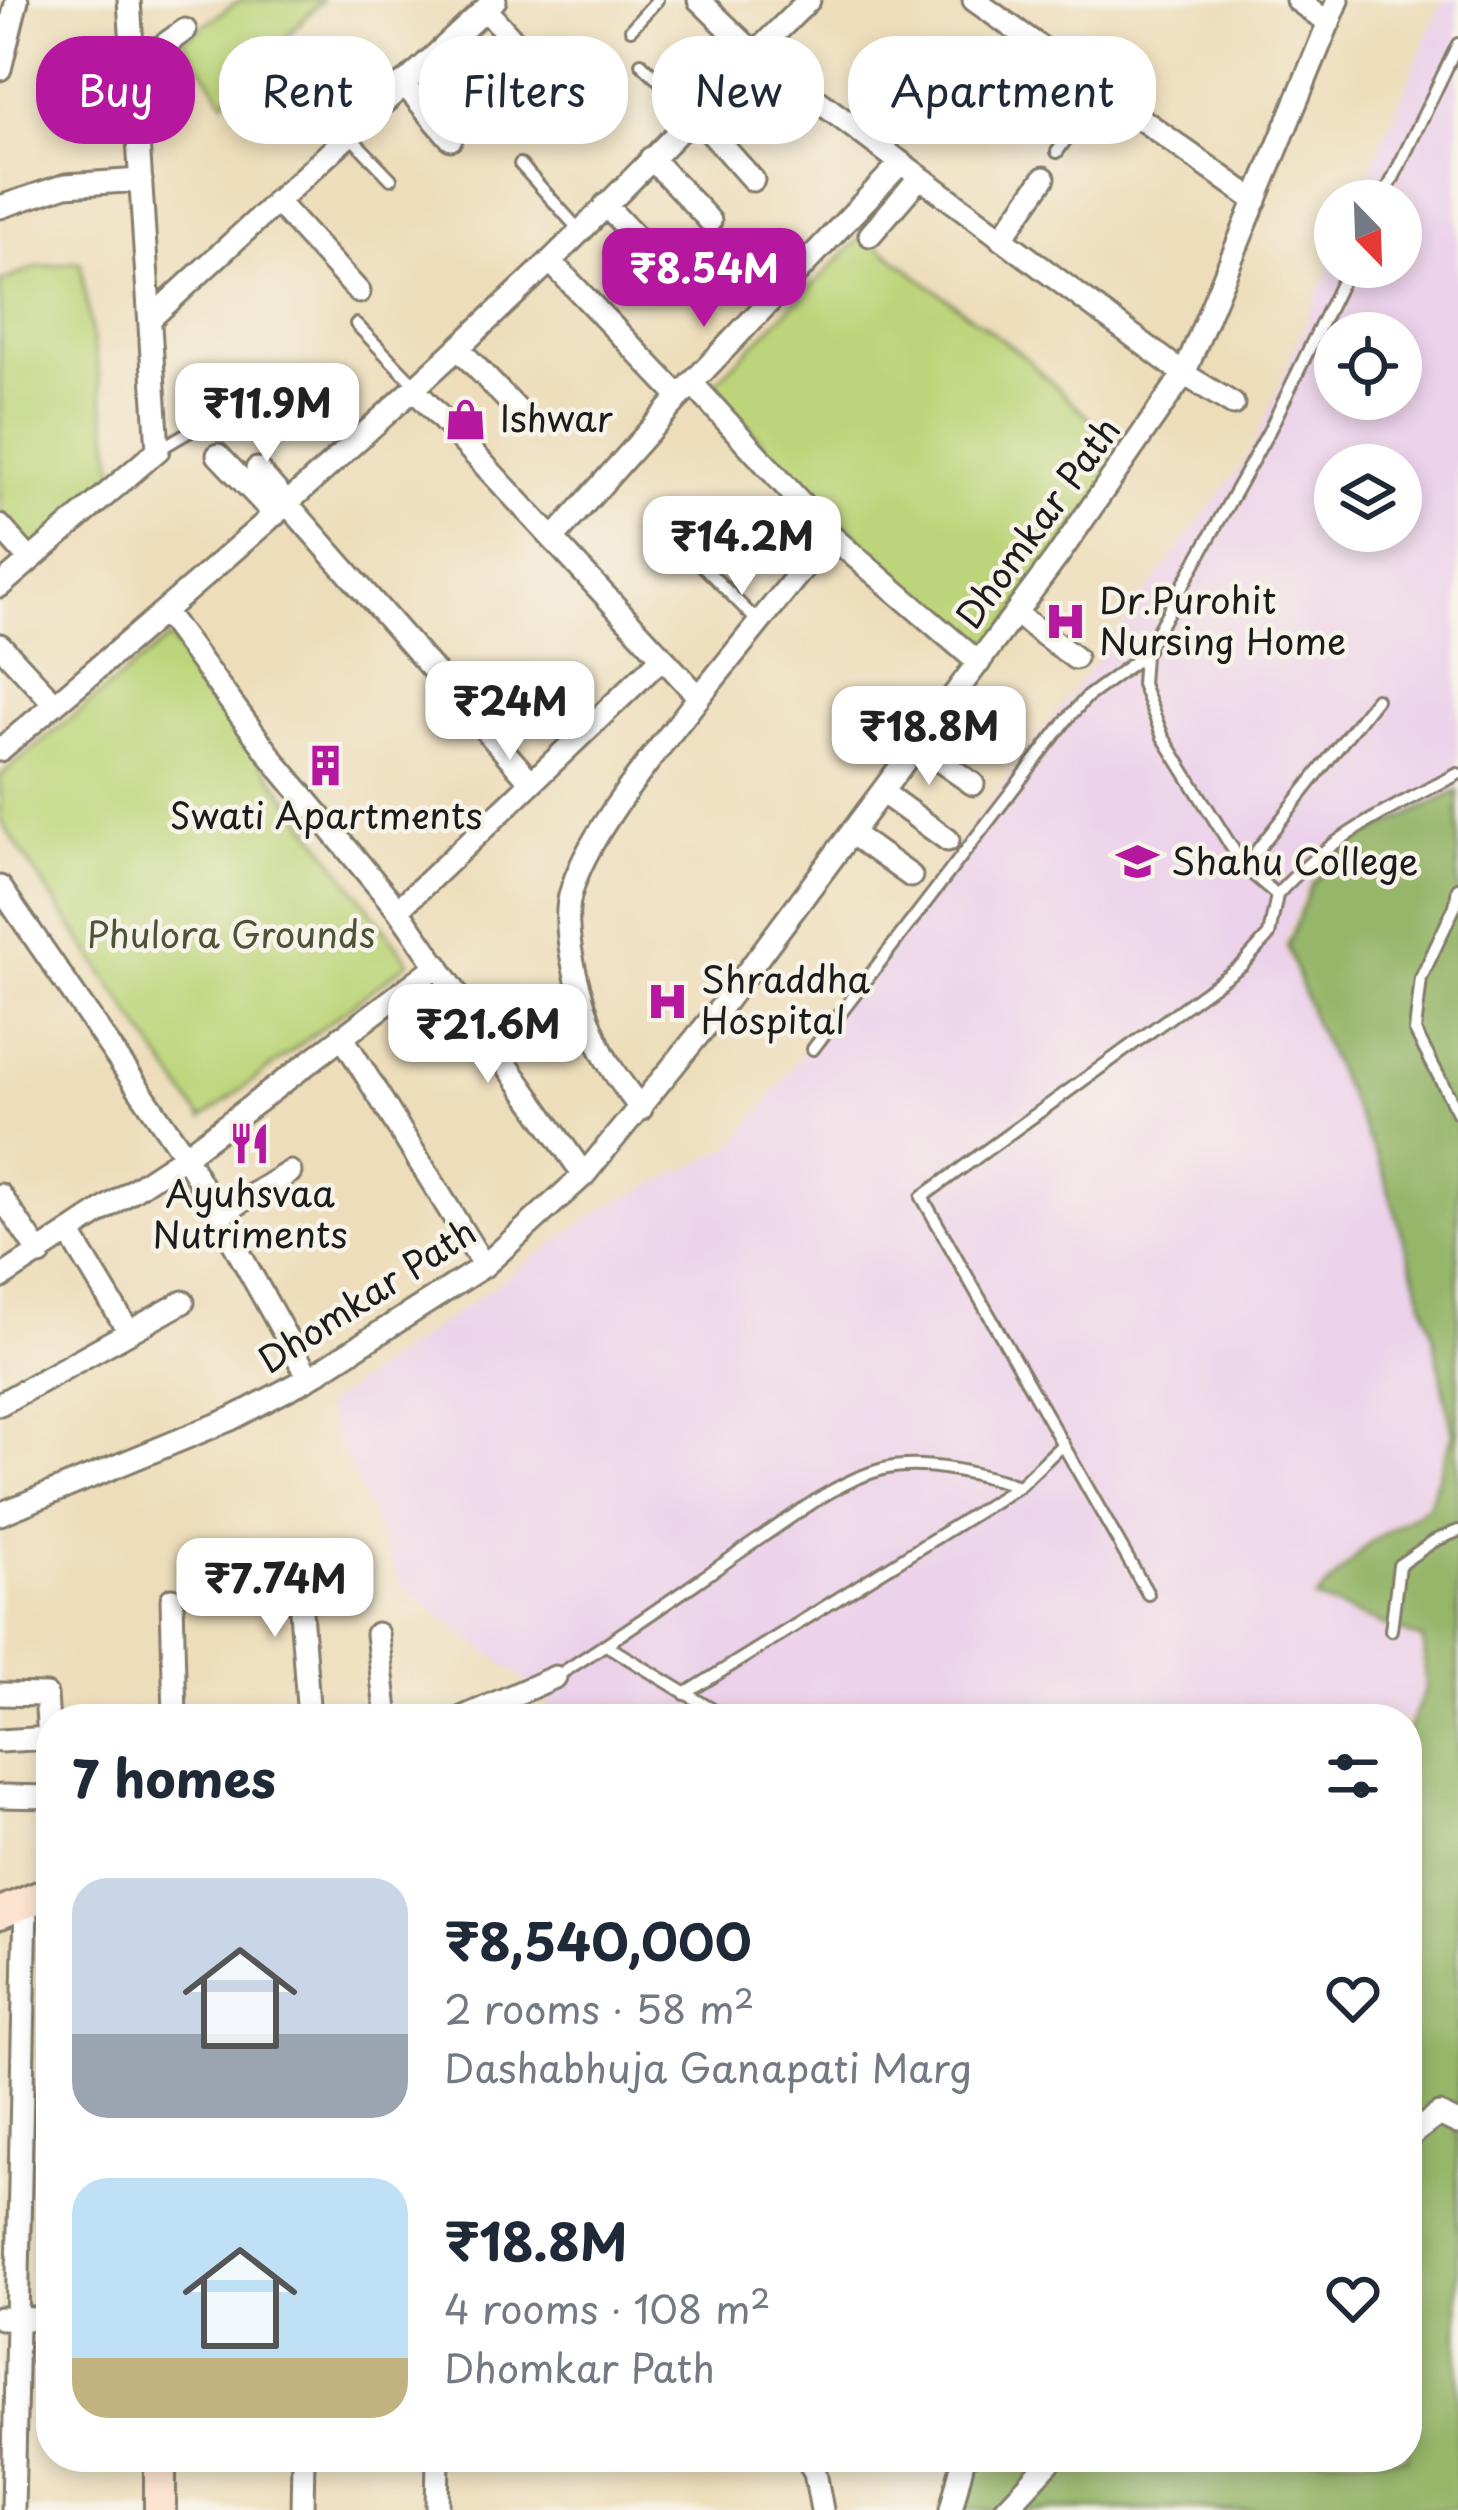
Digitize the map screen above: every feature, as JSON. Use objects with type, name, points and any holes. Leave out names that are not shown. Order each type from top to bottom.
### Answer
[{"type":"street","points":[[0,69],[17,0]]},
{"type":"street","points":[[129,0],[131,36]]},
{"type":"street","points":[[699,0],[736,36]]},
{"type":"street","points":[[772,36],[809,0]]},
{"type":"street","points":[[974,0],[1025,36]]},
{"type":"street","points":[[1297,0],[1329,23]]},
{"type":"street","name":"Dhomkar Path","points":[[0,1514],[231,1419],[309,1378],[484,1266],[584,1175],[641,1109],[979,663],[1184,374],[1339,0]]},
{"type":"street","points":[[395,90],[490,4],[515,36]]},
{"type":"street","points":[[176,36],[184,30]]},
{"type":"street","points":[[403,83],[419,101]]},
{"type":"street","points":[[824,106],[1184,374],[1232,404]]},
{"type":"street","points":[[1156,129],[1256,201]]},
{"type":"street","points":[[0,586],[158,450],[138,144]]},
{"type":"street","points":[[151,318],[336,144]]},
{"type":"street","points":[[0,750],[165,613],[416,388],[665,144]]},
{"type":"street","points":[[720,144],[753,180]]},
{"type":"street","points":[[651,158],[710,221]]},
{"type":"street","points":[[553,539],[900,164]]},
{"type":"street","points":[[870,235],[919,178]]},
{"type":"street","points":[[1001,239],[1044,178]]},
{"type":"street","points":[[0,208],[66,185],[141,180]]},
{"type":"street","points":[[276,201],[359,292]]},
{"type":"street","points":[[605,206],[664,267]]},
{"type":"street","points":[[550,261],[830,535],[979,663]]},
{"type":"street","points":[[458,348],[526,419]]},
{"type":"street","points":[[416,388],[699,697]]},
{"type":"street","points":[[218,455],[281,509],[531,782]]},
{"type":"street","points":[[257,469],[281,509]]},
{"type":"street","points":[[0,526],[30,560]]},
{"type":"street","points":[[641,1109],[606,1061],[585,1003],[568,949],[570,896],[593,845],[629,787],[830,535]]},
{"type":"street","points":[[165,613],[278,766],[398,910],[584,1175]]},
{"type":"street","points":[[1015,613],[1075,658]]},
{"type":"street","points":[[0,645],[55,704]]},
{"type":"street","points":[[398,910],[662,657]]},
{"type":"street","points":[[917,745],[973,784]]},
{"type":"street","points":[[882,792],[948,840]]},
{"type":"street","points":[[851,833],[911,876]]},
{"type":"street","points":[[0,887],[185,1156],[309,1378]]},
{"type":"street","points":[[0,1278],[185,1156],[438,965]]},
{"type":"street","points":[[342,1036],[484,1266]]},
{"type":"street","points":[[218,1216],[290,1172]]},
{"type":"street","points":[[0,1195],[40,1254]]},
{"type":"street","points":[[70,1234],[129,1332]]},
{"type":"street","points":[[0,1404],[183,1302]]},
{"type":"street","points":[[297,1557],[308,1704]]},
{"type":"street","points":[[172,1599],[176,1704]]},
{"type":"street","points":[[377,1634],[384,1704]]},
{"type":"street","points":[[492,1704],[555,1676]]},
{"type":"street","points":[[0,1694],[46,1695],[47,1704]]},
{"type":"street","points":[[0,1741],[36,1739]]},
{"type":"street","points":[[0,1796],[36,1797]]},
{"type":"street","points":[[13,2510],[8,2318],[26,1902]]},
{"type":"street","points":[[1422,2127],[1439,2114],[1458,2123]]},
{"type":"street","points":[[160,2472],[160,2510]]},
{"type":"street","points":[[302,2510],[303,2472]]},
{"type":"street","points":[[437,2510],[438,2472]]},
{"type":"street","points":[[819,2472],[822,2510]]},
{"type":"street","points":[[951,2510],[960,2472]]},
{"type":"street","points":[[1005,2510],[1040,2472]]},
{"type":"lane","points":[[631,29],[657,0]]},
{"type":"lane","points":[[1392,180],[1458,44]]},
{"type":"lane","points":[[641,63],[652,74]]},
{"type":"lane","points":[[358,144],[392,179]]},
{"type":"lane","points":[[1058,152],[1064,144]]},
{"type":"lane","points":[[520,164],[580,231]]},
{"type":"lane","points":[[1277,895],[1244,867],[1163,736],[1142,684],[1144,656],[1269,431],[1339,288]]},
{"type":"lane","points":[[356,324],[416,388]]},
{"type":"lane","points":[[158,450],[225,402]]},
{"type":"lane","points":[[692,554],[759,622]]},
{"type":"lane","points":[[813,1049],[1068,718],[1087,697],[1144,656]]},
{"type":"lane","points":[[1244,867],[1376,699]]},
{"type":"lane","points":[[1148,1594],[922,1197],[1242,965],[1269,935],[1277,895],[1303,865],[1348,831],[1456,774],[1458,789]]},
{"type":"lane","points":[[1458,888],[1456,906],[1421,978],[1415,1031],[1458,1113]]},
{"type":"lane","points":[[686,1694],[1019,1486],[1062,1445]]},
{"type":"lane","points":[[555,1676],[828,1492],[884,1469],[927,1468],[1019,1486]]},
{"type":"lane","points":[[1391,1630],[1399,1565],[1434,1540],[1458,1531]]},
{"type":"lane","points":[[606,1645],[703,1704]]},
{"type":"shaded area","name":"Shahu College","points":[[1443,0],[1458,0],[1458,788],[1348,842],[1308,883],[1283,946],[1311,1021],[1380,1170],[1431,1335],[1450,1434],[1425,1504],[1366,1542],[1310,1600],[1420,1642],[1423,1687],[1416,1704],[549,1704],[402,1587],[323,1407],[603,1209],[734,1146],[1251,452],[1321,288],[1422,288],[1422,180],[1366,180]]},
{"type":"green space","points":[[240,0],[322,0],[287,36],[219,36],[219,94],[195,58],[195,36],[189,36]]},
{"type":"green space","points":[[863,235],[1022,355],[1128,455],[979,663],[711,387]]},
{"type":"green space","points":[[80,262],[117,485],[30,560],[0,521],[0,282],[37,267]]},
{"type":"green space","name":"Phulora Grounds","points":[[169,638],[409,962],[202,1119],[0,820],[0,776]]},
{"type":"green space","points":[[1458,791],[1458,2510],[943,2510],[961,2472],[1422,2472],[1419,1704],[1426,1687],[1423,1640],[1315,1599],[1368,1544],[1428,1506],[1453,1434],[1433,1334],[1382,1169],[1313,1020],[1287,946],[1311,885],[1350,844]]},
{"type":"place","name":"Ishwar","points":[[466,419]]},
{"type":"place","name":"Dr.Purohit Nursing Home","points":[[1065,622]]},
{"type":"place","name":"Swati Apartments","points":[[326,766]]},
{"type":"place","name":"Shahu College","points":[[1137,862]]},
{"type":"place","name":"Shraddha Hospital","points":[[667,1001]]},
{"type":"place","name":"Ayuhsvaa Nutriments","points":[[250,1144]]}]
